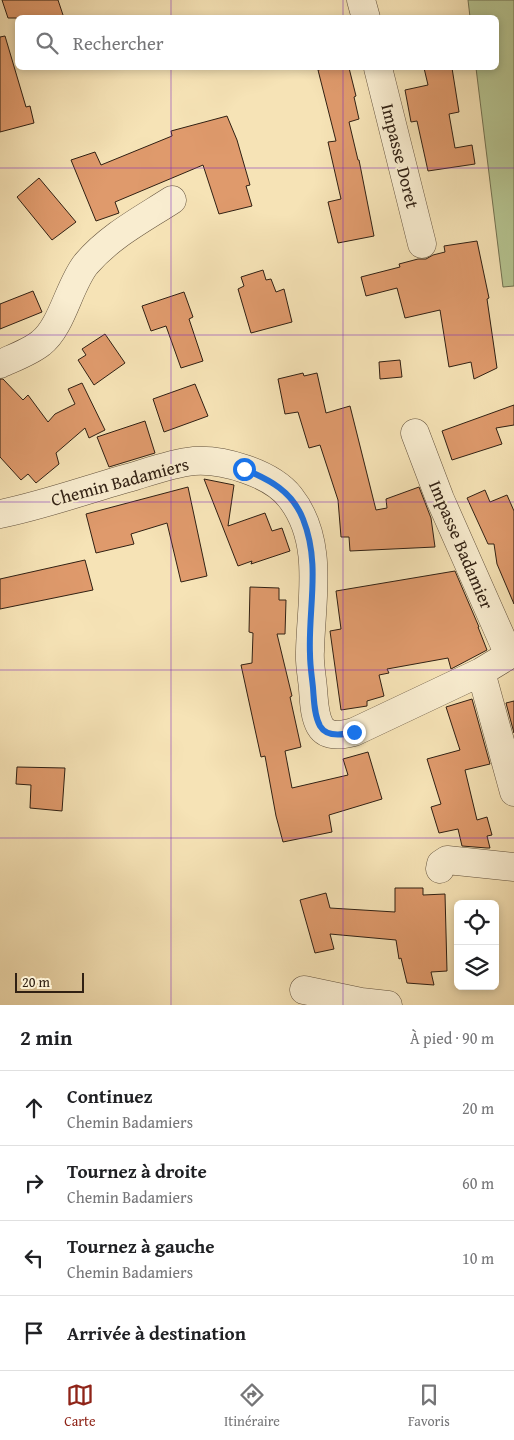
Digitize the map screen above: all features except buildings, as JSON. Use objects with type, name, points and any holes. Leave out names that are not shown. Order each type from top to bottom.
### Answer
[{"type":"street","points":[[361,0],[365,15]]},
{"type":"street","name":"Impasse Doret","points":[[378,70],[422,244]]},
{"type":"street","points":[[0,364],[41,343],[54,329],[85,266],[112,238],[172,200]]},
{"type":"street","name":"Impasse Badamier","points":[[415,433],[440,499],[511,654]]},
{"type":"street","name":"Chemin Badamiers","points":[[2,511],[164,467],[193,461],[219,461],[270,480],[289,496],[303,518],[312,546],[314,573],[310,654],[315,711],[320,726],[328,733],[340,735],[354,732],[481,672],[511,654]]},
{"type":"street","points":[[481,672],[514,792]]},
{"type":"street","points":[[440,870],[441,864],[447,860],[514,867]]},
{"type":"street","points":[[304,990],[361,1002],[388,1005]]},
{"type":"green space","points":[[468,0],[514,0],[514,286],[503,287],[476,70],[499,70],[499,15],[470,15]]},
{"type":"route","points":[[244,469],[270,480],[289,496],[303,518],[312,546],[314,573],[310,654],[315,711],[320,726],[328,733],[340,735],[354,732]]}]
